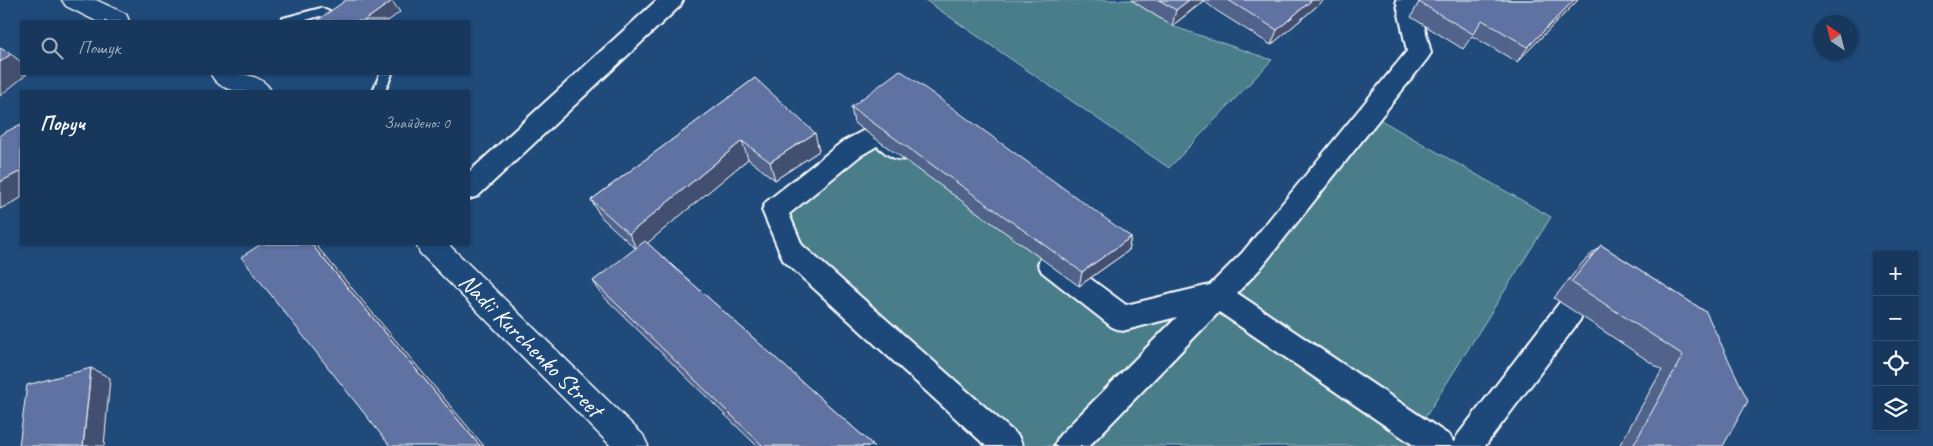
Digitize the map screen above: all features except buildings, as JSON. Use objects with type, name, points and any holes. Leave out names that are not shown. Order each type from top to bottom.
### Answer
[{"type":"street","points":[[74,0],[115,20]]},
{"type":"street","points":[[470,187],[672,0]]},
{"type":"street","points":[[1069,446],[1252,261],[1419,53],[1407,0]]},
{"type":"street","points":[[225,75],[256,90]]},
{"type":"street","points":[[925,168],[878,133],[851,148],[776,210],[792,252],[1008,446]]},
{"type":"street","name":"Nadii Kurchenko Street","points":[[431,245],[632,446]]},
{"type":"street","points":[[1033,250],[1122,318],[1217,295],[1440,446]]},
{"type":"street","points":[[1466,446],[1570,311]]},
{"type":"lane","points":[[291,20],[321,12],[337,20]]},
{"type":"lane","points":[[379,90],[386,75]]},
{"type":"green space","points":[[925,0],[1131,0],[1172,26],[1272,60],[1169,168]]},
{"type":"green space","points":[[1379,119],[1551,217],[1421,424],[1235,297]]},
{"type":"green space","points":[[878,133],[1122,318],[1217,295],[1440,446],[1008,446],[792,252],[784,203]]}]
